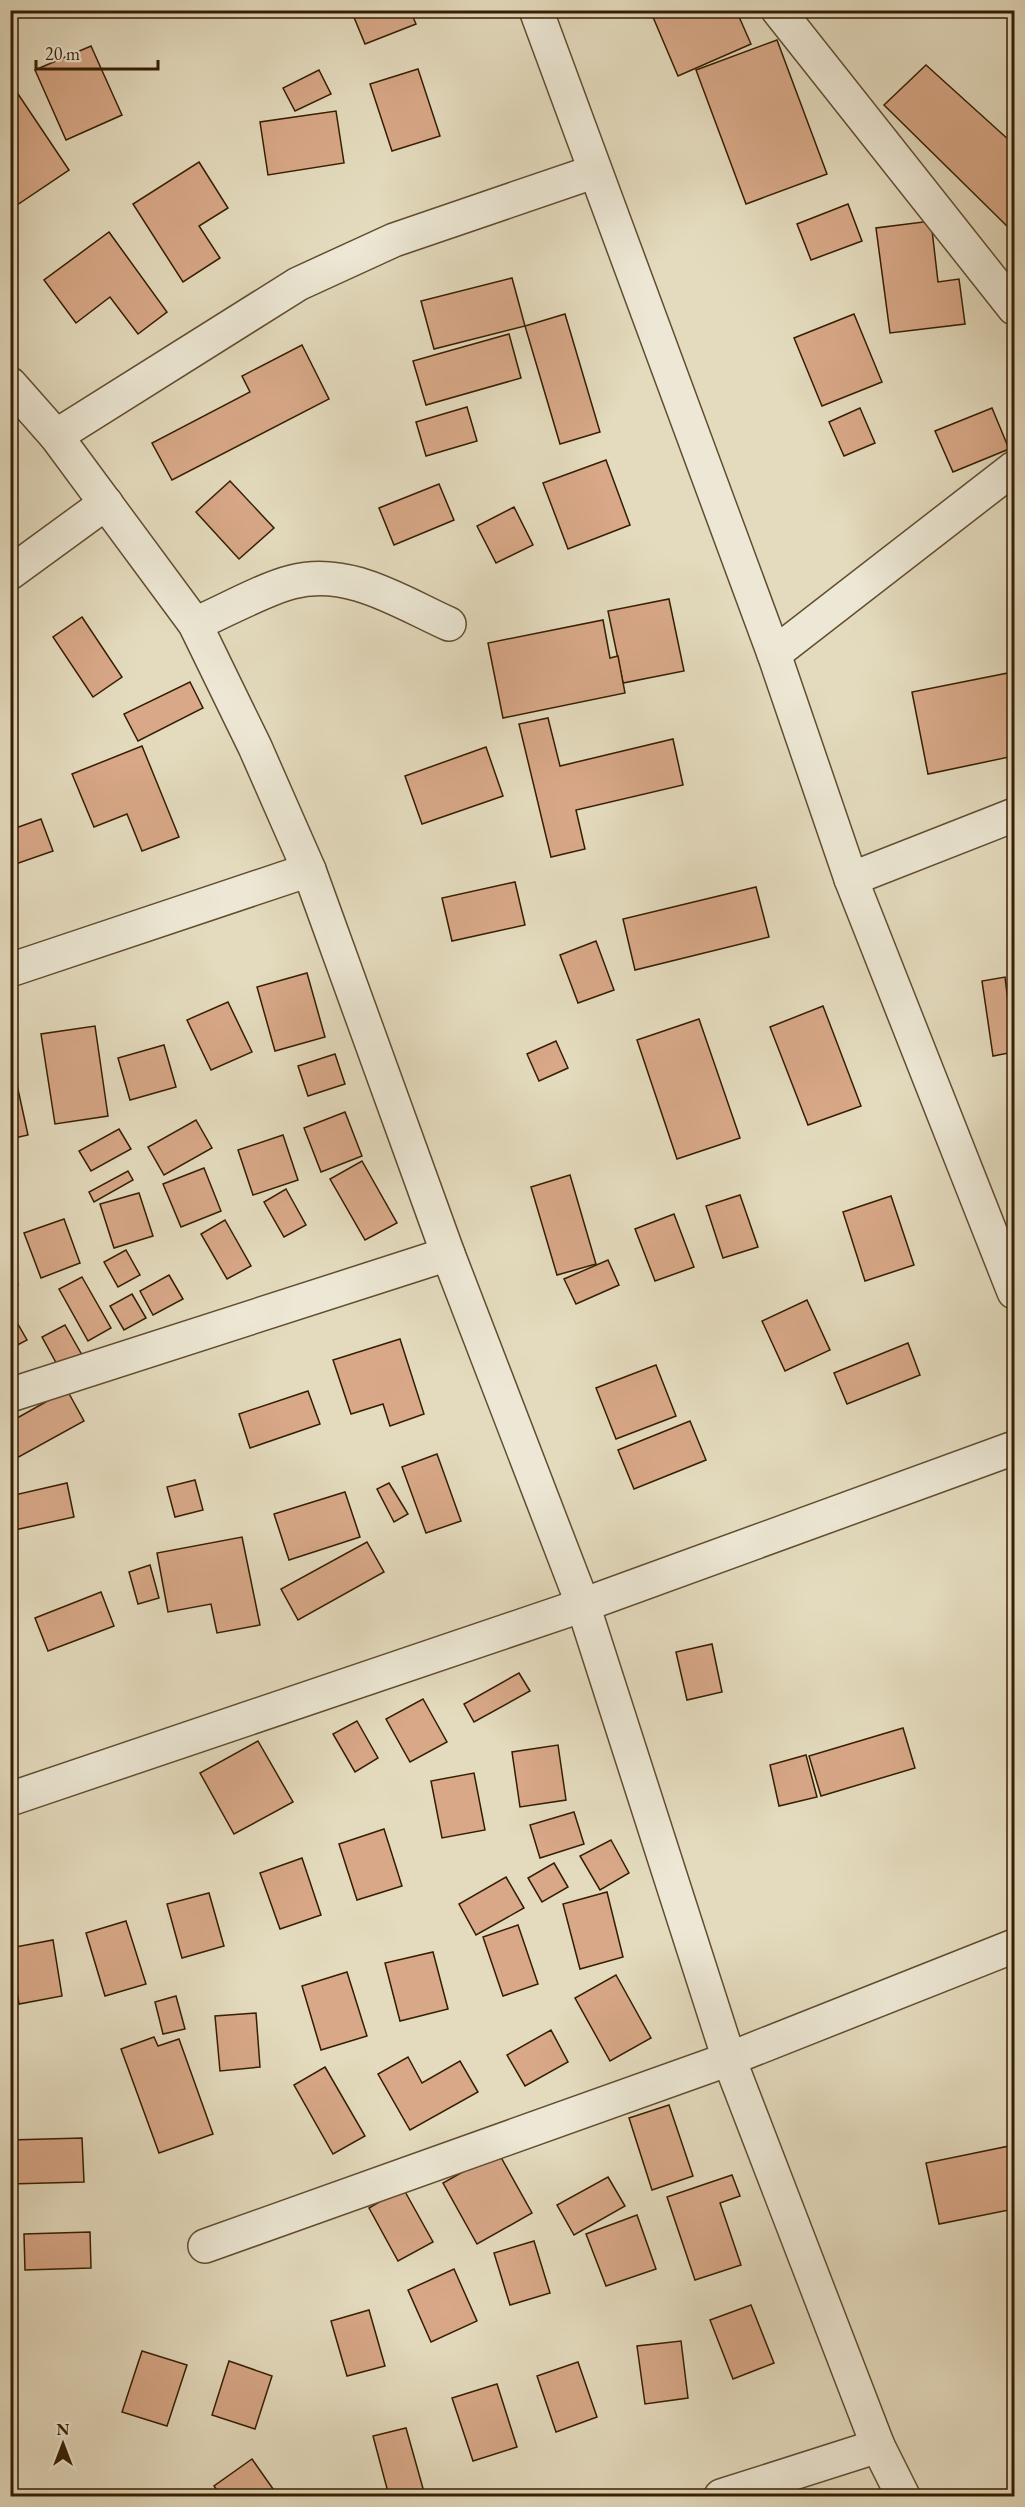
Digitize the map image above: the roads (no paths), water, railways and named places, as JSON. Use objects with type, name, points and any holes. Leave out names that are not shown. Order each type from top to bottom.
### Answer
[{"type":"street","points":[[536,10],[593,172],[774,654],[851,879],[1014,1292]]},
{"type":"street","points":[[778,10],[1014,308]]},
{"type":"street","points":[[56,436],[298,284],[394,240],[593,172]]},
{"type":"street","points":[[10,384],[56,436],[195,624],[255,747],[309,870],[448,1254],[583,1605],[729,2059],[878,2446],[903,2496]]},
{"type":"street","points":[[774,654],[1014,468]]},
{"type":"street","points":[[10,573],[106,503]]},
{"type":"street","points":[[195,624],[292,582],[325,578],[363,585],[449,624]]},
{"type":"street","points":[[851,879],[1014,815]]},
{"type":"street","points":[[10,970],[309,870]]},
{"type":"street","points":[[10,1395],[448,1254]]},
{"type":"street","points":[[10,1798],[583,1605],[1014,1448]]},
{"type":"street","points":[[205,2246],[729,2059],[1014,1946]]},
{"type":"street","points":[[721,2496],[878,2446]]}]
